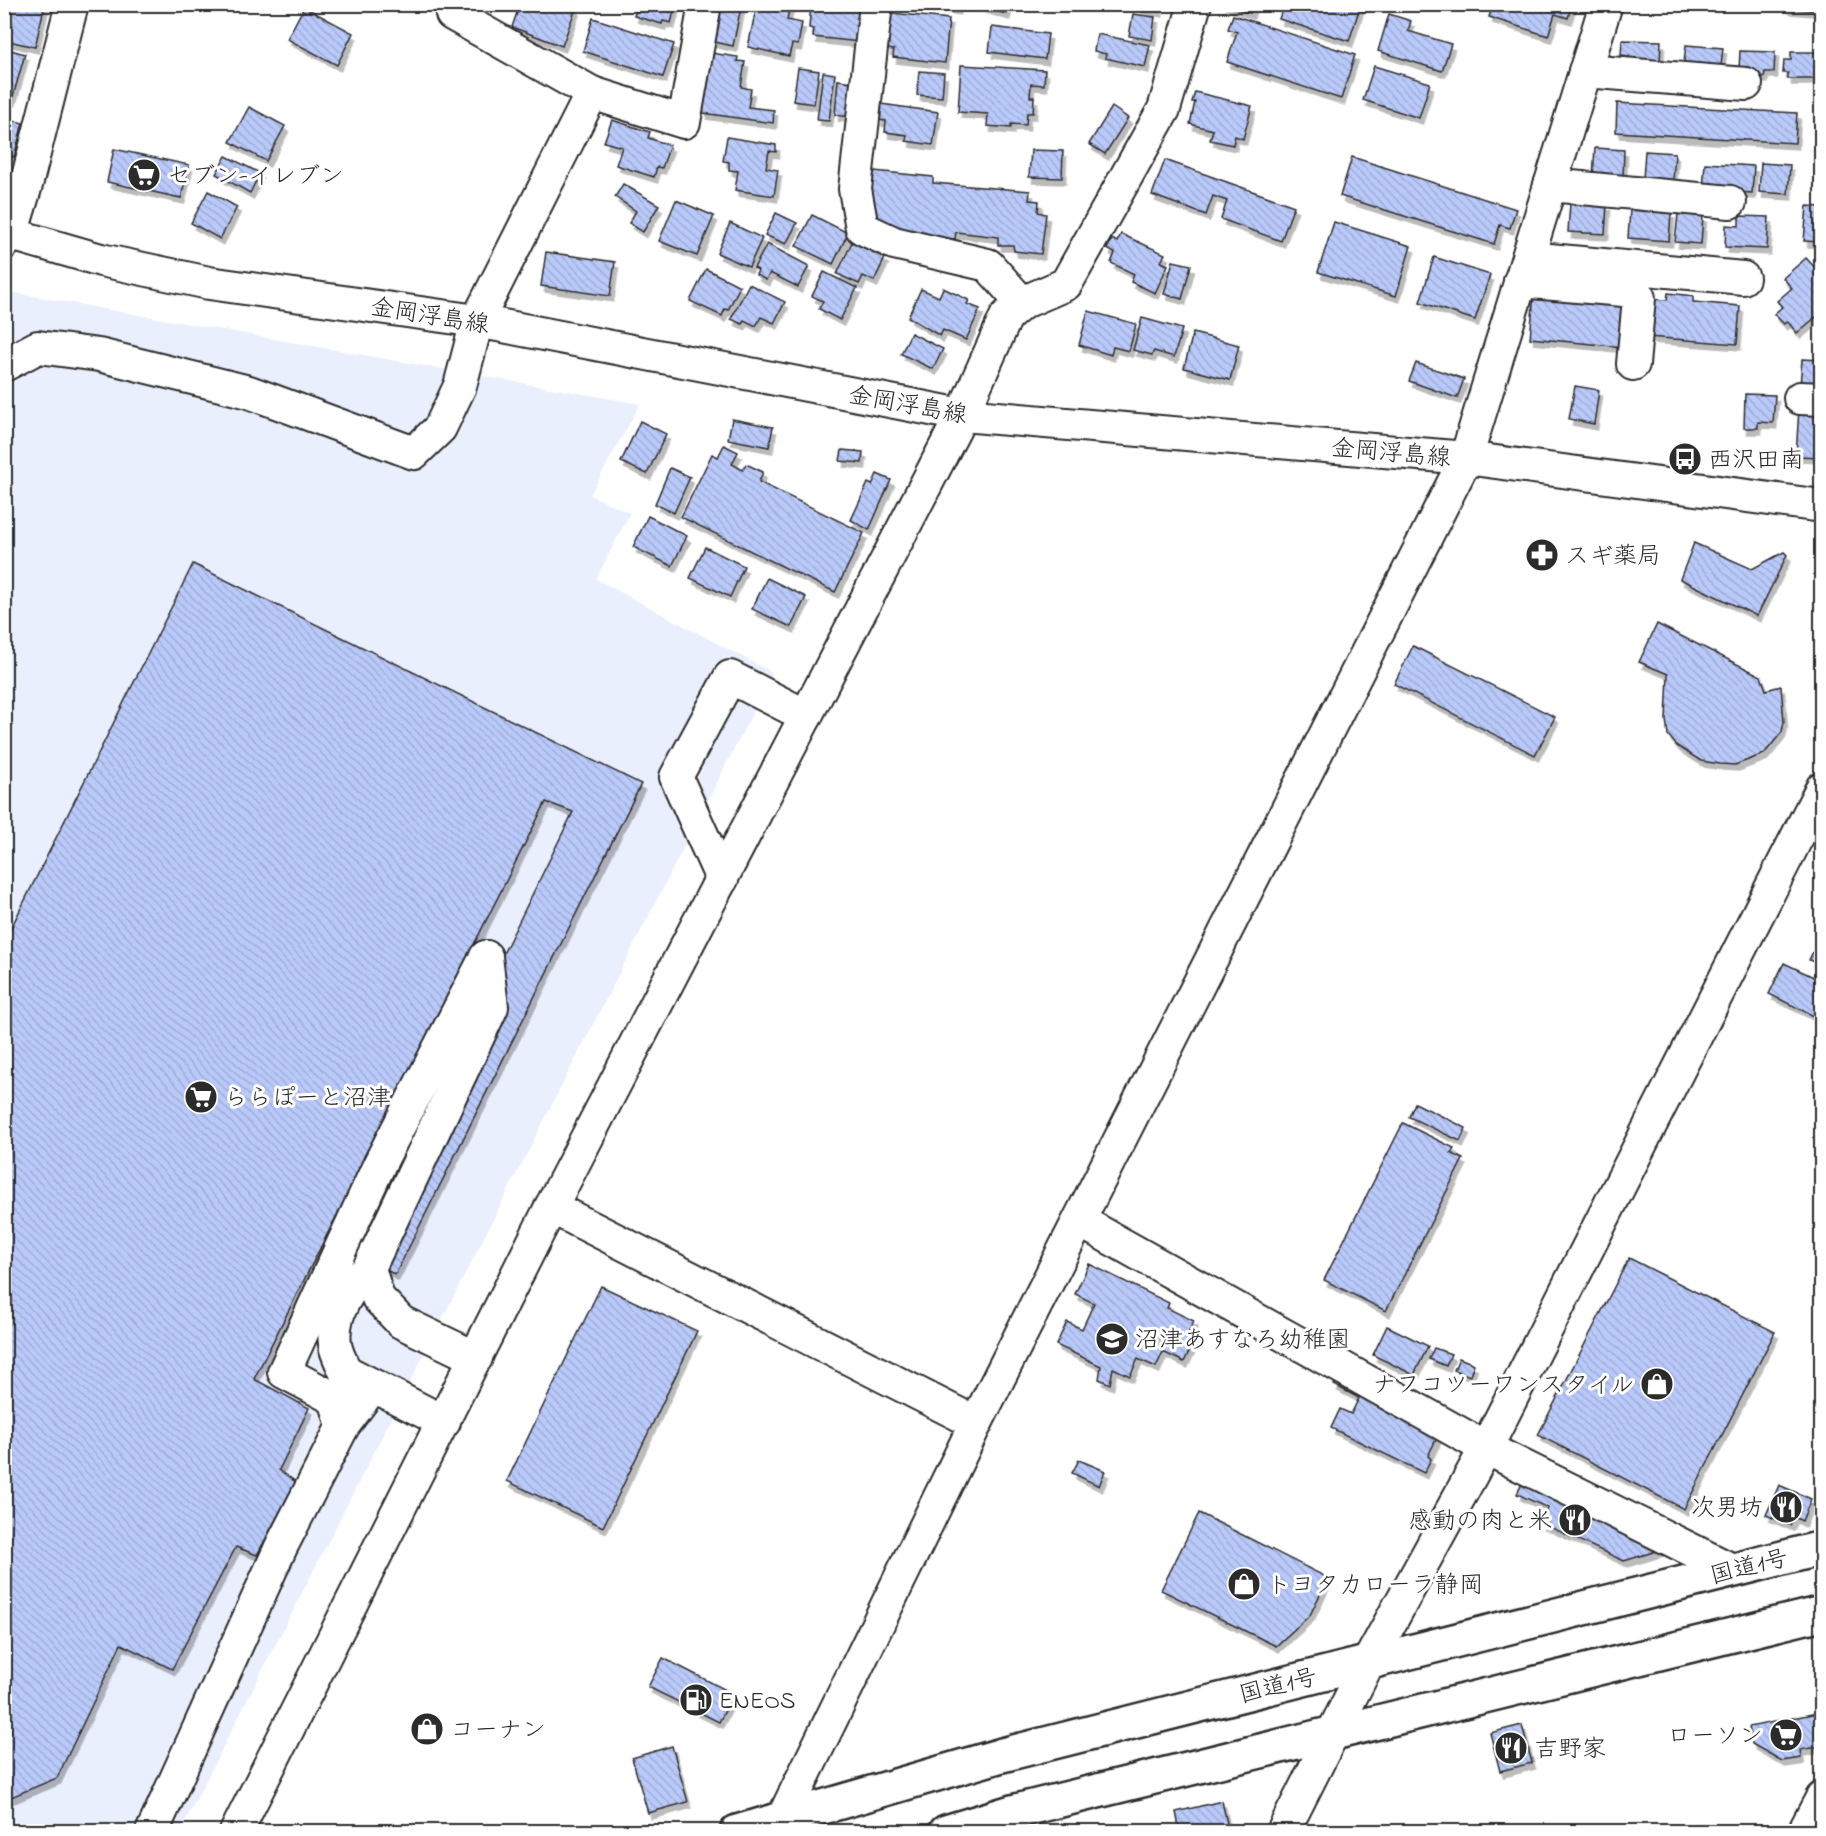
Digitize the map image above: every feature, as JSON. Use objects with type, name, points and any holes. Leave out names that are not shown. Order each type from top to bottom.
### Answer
[{"type":"highway","name":"国道1号","points":[[737,1832],[1002,1755],[1821,1548]]},
{"type":"highway","points":[[946,1832],[1012,1812],[1821,1613]]},
{"type":"street","points":[[7,237],[72,4]]},
{"type":"street","points":[[455,4],[452,14],[592,93],[684,122],[705,4]]},
{"type":"street","points":[[876,4],[855,189],[862,228],[894,243],[988,265],[1022,303]]},
{"type":"street","points":[[236,1832],[552,1207],[962,416],[1006,317],[1022,303],[1066,284],[1164,109],[1196,4]]},
{"type":"street","points":[[783,1818],[976,1423],[1466,458],[1606,4]]},
{"type":"street","points":[[1585,72],[1746,84]]},
{"type":"street","points":[[4,365],[38,347],[99,355],[249,392],[414,453],[440,428],[460,386],[477,321],[592,93]]},
{"type":"street","points":[[1550,185],[1730,202]]},
{"type":"street","name":"金岡浮島線","points":[[7,237],[209,283],[477,321],[962,416],[1466,458],[1821,506]]},
{"type":"street","points":[[1524,270],[1743,278]]},
{"type":"street","points":[[1524,270],[1635,291],[1639,297],[1633,364]]},
{"type":"street","points":[[722,879],[676,777],[730,677],[806,716]]},
{"type":"street","points":[[1284,1832],[1368,1663],[1486,1448],[1821,788]]},
{"type":"street","points":[[343,1426],[335,1399],[284,1372],[380,1163],[486,957],[492,1007],[369,1268],[349,1288],[336,1321],[335,1344],[345,1371],[444,1422]]},
{"type":"street","points":[[552,1207],[976,1423]]},
{"type":"street","points":[[1080,1221],[1486,1448],[1732,1570]]},
{"type":"street","points":[[369,1268],[378,1298],[401,1322],[476,1358]]},
{"type":"street","points":[[152,1832],[281,1547],[343,1426],[373,1386]]},
{"type":"street","points":[[1804,1832],[1821,1798]]},
{"type":"shaded area","name":"ららぽーと沼津","points":[[4,291],[640,404],[590,495],[630,513],[596,579],[773,673],[180,1831],[5,1831]]},
{"type":"building","points":[[4,4],[45,4],[35,47],[4,40]]},
{"type":"building","points":[[520,4],[567,4],[576,8],[562,46],[512,27]]},
{"type":"building","points":[[638,4],[676,4],[671,23],[663,21],[662,24],[634,16]]},
{"type":"building","points":[[718,4],[741,7],[733,46],[710,41]]},
{"type":"building","points":[[757,4],[790,4],[787,20],[802,23],[798,45],[792,44],[789,56],[748,47]]},
{"type":"building","points":[[811,4],[864,9],[860,42],[813,37],[814,29],[809,28]]},
{"type":"building","points":[[923,4],[958,4],[957,9]]},
{"type":"building","points":[[973,4],[1009,4],[1006,14]]},
{"type":"building","points":[[1140,4],[1160,4],[1159,11],[1139,7]]},
{"type":"building","points":[[1222,4],[1253,4],[1250,13]]},
{"type":"building","points":[[1284,4],[1361,4],[1349,41],[1279,19]]},
{"type":"building","points":[[1493,4],[1572,4],[1568,18],[1555,14],[1548,36],[1489,17]]},
{"type":"building","points":[[1786,4],[1822,4],[1822,11],[1786,8]]},
{"type":"building","points":[[304,7],[353,33],[337,65],[287,39]]},
{"type":"building","points":[[891,13],[949,19],[945,63],[893,57],[894,50],[887,49]]},
{"type":"building","points":[[1133,14],[1155,17],[1152,40],[1129,36]]},
{"type":"building","points":[[1389,14],[1411,21],[1408,31],[1451,44],[1442,71],[1378,51]]},
{"type":"building","points":[[1233,15],[1355,55],[1341,99],[1227,62],[1237,32],[1228,29]]},
{"type":"building","points":[[593,18],[674,44],[663,77],[583,51]]},
{"type":"building","points":[[992,27],[1048,34],[1045,59],[989,52]]},
{"type":"building","points":[[1097,34],[1150,45],[1145,67],[1105,58],[1106,54],[1094,51]]},
{"type":"building","points":[[1622,40],[1661,41],[1660,62],[1629,61],[1629,56],[1621,55]]},
{"type":"building","points":[[1686,45],[1723,48],[1721,66],[1707,64],[1707,68],[1684,62]]},
{"type":"building","points":[[4,48],[25,54],[12,100],[4,98]]},
{"type":"building","points":[[1740,51],[1775,52],[1774,72],[1765,72],[1764,77],[1731,75],[1739,69]]},
{"type":"building","points":[[1791,52],[1822,52],[1822,75],[1817,75],[1817,79],[1788,79],[1788,73],[1783,73],[1784,60],[1791,60]]},
{"type":"building","points":[[711,53],[738,57],[737,61],[745,62],[741,87],[751,89],[748,107],[774,110],[773,123],[703,113]]},
{"type":"building","points":[[961,65],[1045,70],[1044,85],[1031,84],[1030,97],[1034,97],[1033,113],[1027,113],[1026,125],[1011,124],[1011,128],[987,126],[988,114],[958,112]]},
{"type":"building","points":[[1374,66],[1430,83],[1419,118],[1363,100]]},
{"type":"building","points":[[798,68],[819,71],[814,104],[793,101]]},
{"type":"building","points":[[919,71],[944,73],[942,97],[917,95]]},
{"type":"building","points":[[823,72],[835,74],[829,121],[817,120]]},
{"type":"building","points":[[838,80],[853,82],[850,117],[835,115]]},
{"type":"building","points":[[1195,92],[1252,106],[1243,139],[1235,136],[1233,145],[1210,140],[1213,130],[1190,124]]},
{"type":"building","points":[[1617,103],[1797,113],[1795,143],[1616,132]]},
{"type":"building","points":[[881,104],[938,112],[933,145],[906,141],[907,135],[885,132],[886,121],[878,120]]},
{"type":"building","points":[[249,107],[285,126],[266,161],[230,142]]},
{"type":"building","points":[[1112,107],[1128,118],[1105,154],[1089,144]]},
{"type":"building","points":[[4,118],[23,123],[14,157],[4,154]]},
{"type":"building","points":[[612,120],[650,132],[648,138],[670,145],[662,168],[657,167],[654,177],[616,165],[622,147],[604,142]]},
{"type":"building","points":[[727,137],[776,145],[776,152],[769,151],[766,168],[778,170],[774,196],[735,190],[738,171],[729,170],[729,162],[723,161]]},
{"type":"building","points":[[1595,148],[1624,150],[1623,178],[1593,176]]},
{"type":"building","points":[[114,149],[189,165],[181,198],[107,182]]},
{"type":"building","points":[[1031,150],[1063,151],[1062,178],[1029,177]]},
{"type":"building","points":[[1645,151],[1675,153],[1673,181],[1643,179]]},
{"type":"building","points":[[226,156],[260,173],[250,193],[216,174]]},
{"type":"building","points":[[1352,157],[1516,209],[1510,228],[1500,225],[1494,244],[1340,196]]},
{"type":"building","points":[[1165,160],[1294,206],[1281,241],[1221,219],[1227,201],[1213,196],[1206,215],[1152,195]]},
{"type":"building","points":[[1705,163],[1754,166],[1752,193],[1703,190]]},
{"type":"building","points":[[1761,163],[1790,165],[1788,194],[1759,192]]},
{"type":"building","points":[[874,171],[933,177],[933,183],[1030,191],[1029,200],[1039,201],[1038,212],[1046,214],[1041,254],[1014,251],[1013,245],[998,245],[998,237],[956,232],[955,239],[930,236],[902,237],[868,215]]},
{"type":"building","points":[[623,184],[659,205],[643,232],[629,223],[636,211],[615,197]]},
{"type":"building","points":[[208,191],[237,207],[220,239],[191,223]]},
{"type":"building","points":[[676,200],[714,216],[697,256],[659,241]]},
{"type":"building","points":[[1570,203],[1607,205],[1605,234],[1568,232]]},
{"type":"building","points":[[1807,206],[1822,207],[1822,242],[1804,241]]},
{"type":"building","points":[[1630,210],[1671,213],[1669,241],[1628,238]]},
{"type":"building","points":[[776,213],[797,223],[786,244],[765,235]]},
{"type":"building","points":[[1678,214],[1703,216],[1701,244],[1675,242]]},
{"type":"building","points":[[812,215],[848,233],[833,264],[796,246]]},
{"type":"building","points":[[1739,216],[1769,217],[1767,249],[1725,247],[1726,225],[1739,226]]},
{"type":"building","points":[[1334,222],[1411,246],[1396,296],[1318,272]]},
{"type":"building","points":[[730,223],[762,238],[749,267],[717,253]]},
{"type":"building","points":[[1121,234],[1165,254],[1161,262],[1168,265],[1155,293],[1131,282],[1134,274],[1111,263],[1115,253],[1107,249],[1112,239],[1117,242]]},
{"type":"building","points":[[852,242],[885,258],[874,281],[863,276],[859,284],[837,274]]},
{"type":"building","points":[[767,244],[809,266],[798,287],[770,273],[766,280],[756,275],[758,270],[754,268]]},
{"type":"building","points":[[546,252],[615,262],[610,296],[541,286]]},
{"type":"building","points":[[1434,257],[1490,275],[1475,320],[1420,302]]},
{"type":"building","points":[[1806,258],[1822,275],[1822,312],[1797,333],[1787,321],[1784,324],[1774,314],[1782,307],[1777,301],[1792,288],[1783,278]]},
{"type":"building","points":[[1173,261],[1191,265],[1182,299],[1164,294]]},
{"type":"building","points":[[706,269],[740,286],[728,310],[725,309],[722,316],[690,301]]},
{"type":"building","points":[[824,272],[857,288],[840,320],[819,309],[823,301],[812,296]]},
{"type":"building","points":[[749,284],[785,302],[774,323],[761,317],[756,326],[744,320],[742,324],[731,319]]},
{"type":"building","points":[[943,288],[969,300],[967,304],[980,309],[966,340],[943,330],[940,336],[908,317],[921,289],[939,297]]},
{"type":"building","points":[[1668,293],[1693,296],[1693,302],[1740,306],[1737,344],[1648,337],[1651,299],[1667,300]]},
{"type":"building","points":[[1534,294],[1628,303],[1623,347],[1530,338]]},
{"type":"building","points":[[1088,311],[1136,324],[1129,351],[1113,347],[1111,355],[1079,345]]},
{"type":"building","points":[[1142,318],[1182,329],[1174,357],[1154,351],[1152,355],[1133,350]]},
{"type":"building","points":[[911,333],[943,349],[933,369],[901,354]]},
{"type":"building","points":[[1193,333],[1239,345],[1230,380],[1184,368]]},
{"type":"building","points":[[1802,359],[1822,360],[1822,388],[1800,387]]},
{"type":"building","points":[[1416,363],[1464,379],[1457,398],[1409,381]]},
{"type":"building","points":[[1575,386],[1599,390],[1594,424],[1569,419]]},
{"type":"building","points":[[1745,394],[1775,395],[1773,423],[1758,422],[1758,428],[1744,428]]},
{"type":"building","points":[[1799,408],[1822,409],[1822,457],[1796,456]]},
{"type":"building","points":[[732,419],[773,427],[769,447],[728,439]]},
{"type":"building","points":[[640,421],[666,434],[647,474],[621,462]]},
{"type":"building","points":[[724,445],[738,452],[732,464],[743,470],[746,464],[763,472],[759,482],[864,533],[835,592],[681,517],[712,454],[718,457]]},
{"type":"building","points":[[842,450],[863,452],[862,463],[840,461]]},
{"type":"building","points":[[670,468],[690,477],[674,513],[655,504]]},
{"type":"building","points":[[877,474],[891,480],[869,530],[851,520],[868,483],[872,485]]},
{"type":"building","points":[[648,516],[687,536],[672,566],[633,547]]},
{"type":"building","points":[[1694,543],[1752,569],[1784,552],[1787,555],[1757,616],[1680,579]]},
{"type":"building","points":[[705,547],[744,566],[730,597],[690,578]]},
{"type":"building","name":"ららぽーと沼津","points":[[193,564],[641,784],[395,1275],[356,1252],[573,812],[546,802],[254,1379],[309,1408],[279,1470],[296,1482],[257,1555],[236,1547],[172,1669],[121,1644],[57,1778],[4,1800],[4,942]]},
{"type":"building","points":[[767,578],[806,597],[791,627],[752,609]]},
{"type":"building","points":[[1657,624],[1761,676],[1766,690],[1781,686],[1784,722],[1782,732],[1764,754],[1735,765],[1720,764],[1701,761],[1677,746],[1668,735],[1666,720],[1668,674],[1639,662]]},
{"type":"building","points":[[1413,646],[1555,717],[1535,755],[1394,684]]},
{"type":"building","points":[[1822,933],[1822,966],[1809,960]]},
{"type":"building","points":[[1784,963],[1822,981],[1822,1020],[1769,994]]},
{"type":"building","points":[[1415,1103],[1466,1128],[1460,1141],[1409,1117]]},
{"type":"building","points":[[1403,1123],[1454,1148],[1451,1153],[1463,1159],[1386,1311],[1324,1280]]},
{"type":"building","name":"ナフコツーワンスタイル","points":[[1629,1258],[1775,1332],[1684,1509],[1538,1435]]},
{"type":"building","points":[[1089,1264],[1169,1303],[1167,1308],[1194,1321],[1187,1336],[1195,1339],[1184,1362],[1163,1352],[1156,1367],[1138,1359],[1130,1376],[1113,1368],[1110,1384],[1099,1379],[1101,1366],[1056,1345],[1067,1322],[1082,1329],[1094,1303],[1075,1294]]},
{"type":"building","points":[[601,1286],[697,1331],[603,1527],[507,1481]]},
{"type":"building","points":[[1387,1326],[1428,1346],[1414,1375],[1373,1355]]},
{"type":"building","points":[[1434,1348],[1451,1354],[1446,1366],[1429,1359]]},
{"type":"building","points":[[1459,1358],[1474,1364],[1470,1376],[1454,1370]]},
{"type":"building","points":[[1339,1374],[1443,1425],[1428,1456],[1431,1459],[1424,1473],[1331,1428],[1340,1409],[1351,1414],[1359,1398],[1334,1385]]},
{"type":"building","points":[[1079,1460],[1105,1471],[1099,1486],[1072,1473]]},
{"type":"building","points":[[1525,1477],[1673,1546],[1624,1561],[1541,1523],[1548,1508],[1517,1494]]},
{"type":"building","points":[[1779,1485],[1811,1499],[1802,1521],[1794,1517],[1790,1525],[1766,1515]]},
{"type":"building","name":"トヨタカローラ静岡","points":[[1199,1513],[1328,1578],[1310,1615],[1276,1646],[1161,1590]]},
{"type":"building","points":[[663,1658],[734,1694],[719,1722],[648,1687]]},
{"type":"building","name":"ローソン","points":[[1822,1712],[1822,1746],[1800,1750],[1801,1758],[1782,1761],[1752,1744],[1749,1727]]},
{"type":"building","name":"吉野家","points":[[1522,1725],[1532,1763],[1500,1771],[1490,1733]]},
{"type":"building","points":[[672,1746],[688,1802],[648,1813],[632,1758]]},
{"type":"building","points":[[1222,1801],[1229,1832],[1180,1832],[1176,1812]]},
{"type":"place","name":"セブン-イレブン","points":[[144,175]]},
{"type":"place","name":"西沢田南","points":[[1685,459]]},
{"type":"place","name":"スギ薬局","points":[[1542,555]]},
{"type":"place","name":"ららぽーと沼津","points":[[201,1097]]},
{"type":"place","name":"沼津あすなろ幼稚園","points":[[1112,1339]]},
{"type":"place","name":"ナフコツーワンスタイル","points":[[1657,1384]]},
{"type":"place","name":"次男坊","points":[[1786,1507]]},
{"type":"place","name":"感動の肉と米","points":[[1575,1520]]},
{"type":"place","name":"トヨタカローラ静岡","points":[[1244,1584]]},
{"type":"place","name":"ENEOS","points":[[696,1700]]},
{"type":"place","name":"コーナン","points":[[427,1729]]},
{"type":"place","name":"ローソン","points":[[1786,1735]]},
{"type":"place","name":"吉野家","points":[[1511,1748]]}]
